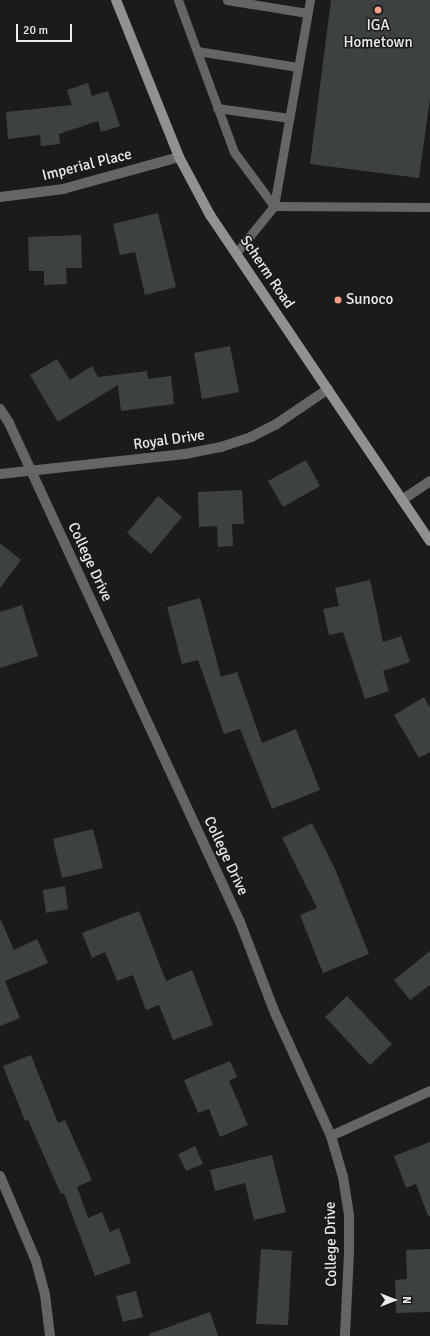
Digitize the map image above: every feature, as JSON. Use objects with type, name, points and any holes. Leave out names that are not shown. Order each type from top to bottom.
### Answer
[{"type":"street","name":"Scherm Road","points":[[116,0],[179,157],[210,215],[430,541]]},
{"type":"street","name":"Imperial Place","points":[[0,197],[63,189],[179,157]]},
{"type":"street","name":"Royal Drive","points":[[0,474],[185,454],[221,447],[251,437],[275,425],[328,389]]},
{"type":"street","name":"College Drive","points":[[0,409],[9,423],[240,922],[275,1013],[331,1136],[343,1177],[349,1216],[349,1253],[345,1336]]},
{"type":"street","points":[[402,500],[430,481]]},
{"type":"street","points":[[331,1136],[430,1091]]},
{"type":"street","points":[[0,1176],[36,1261],[45,1295],[50,1336]]},
{"type":"lane","points":[[178,0],[234,152],[274,206]]},
{"type":"lane","points":[[227,0],[307,13]]},
{"type":"lane","points":[[236,253],[274,206],[310,0]]},
{"type":"lane","points":[[197,51],[298,67]]},
{"type":"lane","points":[[217,108],[289,118]]},
{"type":"lane","points":[[274,206],[430,207]]},
{"type":"building","points":[[331,0],[430,0],[430,98],[419,178],[310,164]]},
{"type":"building","points":[[88,83],[92,96],[108,91],[120,126],[101,132],[98,121],[59,134],[60,144],[41,146],[40,135],[8,139],[6,112],[72,105],[67,90]]},
{"type":"building","points":[[158,213],[176,287],[145,295],[135,252],[120,255],[113,224]]},
{"type":"building","points":[[81,235],[82,268],[66,268],[67,284],[44,285],[44,271],[29,271],[28,237]]},
{"type":"building","points":[[230,346],[239,392],[202,399],[194,353]]},
{"type":"building","points":[[57,359],[70,380],[92,366],[98,377],[147,371],[148,379],[171,376],[174,404],[121,411],[118,385],[58,422],[30,375]]},
{"type":"building","points":[[306,460],[320,486],[283,507],[268,481]]},
{"type":"building","points":[[242,490],[244,524],[232,524],[233,546],[218,547],[217,526],[199,527],[198,492]]},
{"type":"building","points":[[158,496],[182,517],[151,554],[127,533]]},
{"type":"building","points":[[0,543],[21,560],[0,588]]},
{"type":"building","points":[[370,580],[383,642],[401,636],[410,662],[383,671],[389,691],[365,699],[343,632],[329,635],[323,609],[339,606],[335,588]]},
{"type":"building","points":[[200,598],[221,677],[237,672],[262,743],[296,729],[320,790],[272,809],[240,729],[224,734],[198,660],[182,664],[167,607]]},
{"type":"building","points":[[22,605],[38,656],[0,668],[0,612]]},
{"type":"building","points":[[424,697],[430,708],[430,752],[419,758],[394,715]]},
{"type":"building","points":[[312,823],[335,869],[369,954],[323,973],[300,915],[317,908],[282,838]]},
{"type":"building","points":[[93,829],[103,868],[62,878],[53,839]]},
{"type":"building","points":[[65,886],[68,909],[46,913],[43,890]]},
{"type":"building","points":[[139,911],[166,981],[192,970],[213,1025],[173,1040],[159,1005],[146,1010],[133,975],[117,981],[105,952],[92,958],[82,933]]},
{"type":"building","points":[[0,918],[14,950],[37,939],[48,963],[5,981],[20,1018],[0,1026]]},
{"type":"building","points":[[430,951],[430,985],[410,1000],[394,980]]},
{"type":"building","points":[[347,996],[392,1044],[370,1065],[325,1017]]},
{"type":"building","points":[[31,1055],[58,1123],[65,1120],[92,1180],[77,1187],[88,1218],[102,1212],[110,1232],[119,1228],[131,1263],[95,1276],[64,1193],[61,1194],[28,1120],[25,1121],[3,1066]]},
{"type":"building","points":[[230,1061],[237,1077],[229,1081],[248,1125],[220,1137],[209,1109],[198,1113],[184,1080]]},
{"type":"building","points":[[430,1142],[430,1216],[428,1216],[416,1184],[406,1188],[394,1156]]},
{"type":"building","points":[[195,1146],[203,1164],[186,1171],[178,1154]]},
{"type":"building","points":[[272,1155],[286,1212],[254,1220],[245,1183],[215,1191],[210,1170]]},
{"type":"building","points":[[261,1249],[292,1251],[288,1325],[256,1324]]},
{"type":"building","points":[[430,1249],[430,1312],[396,1313],[395,1280],[407,1279],[406,1250]]},
{"type":"building","points":[[136,1291],[143,1317],[123,1322],[116,1296]]},
{"type":"building","points":[[210,1312],[218,1336],[150,1336],[149,1334]]},
{"type":"place","name":"IGA Hometown","points":[[378,10]]},
{"type":"place","name":"Sunoco","points":[[338,300]]}]
